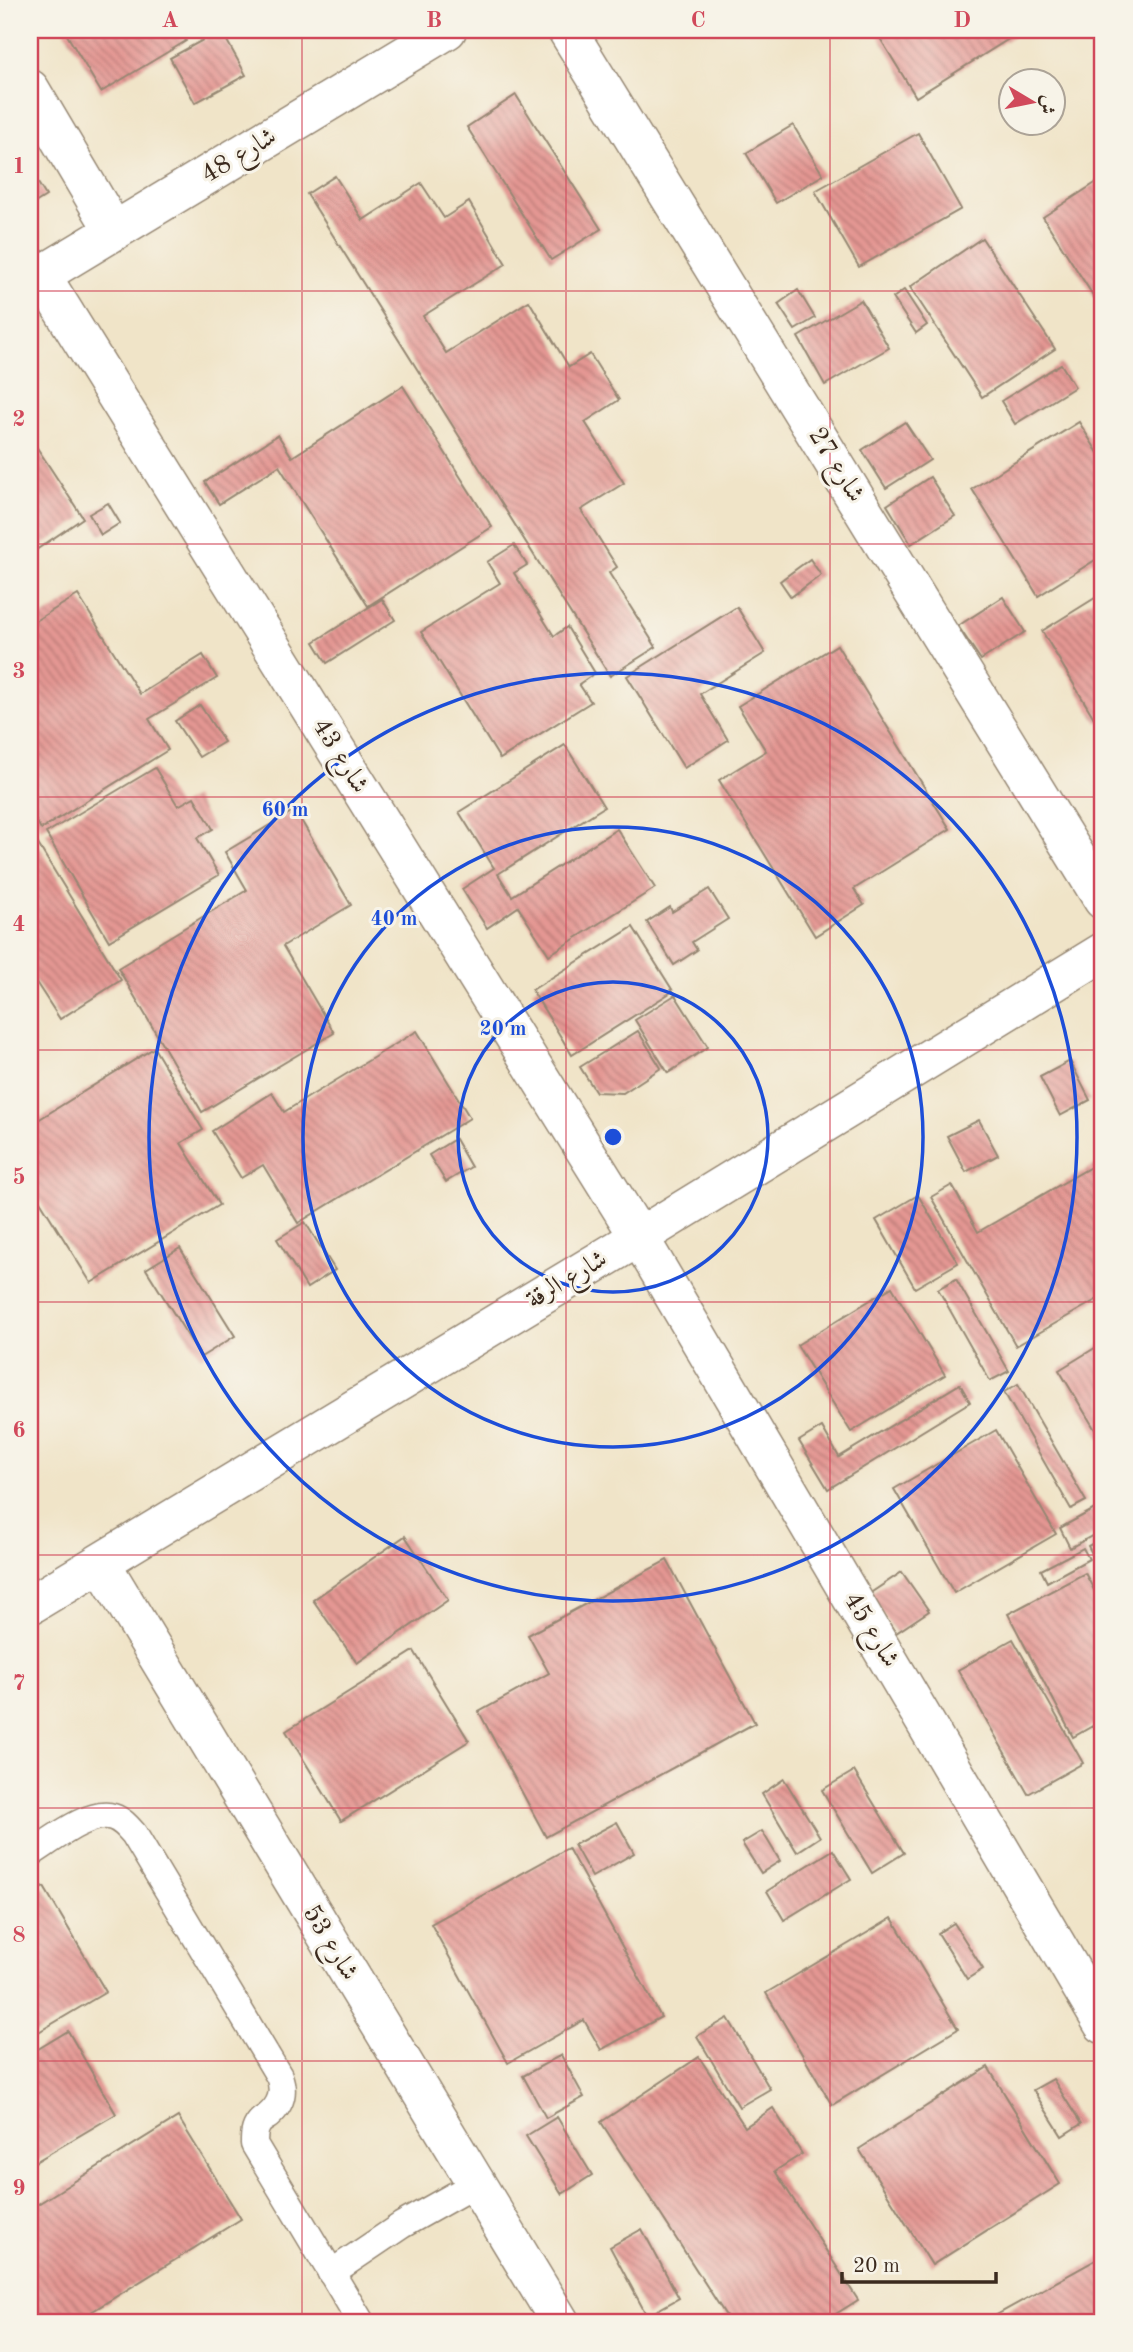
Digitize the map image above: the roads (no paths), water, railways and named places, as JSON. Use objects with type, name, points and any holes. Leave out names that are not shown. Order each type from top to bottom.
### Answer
[{"type":"street","name":"شارع 48","points":[[36,278],[447,30]]},
{"type":"street","name":"شارع 27","points":[[568,30],[1103,900]]},
{"type":"street","points":[[30,89],[114,231]]},
{"type":"street","name":"شارع 43","points":[[36,278],[639,1237]]},
{"type":"street","name":"شارع الرقة","points":[[30,1605],[639,1237],[1103,952]]},
{"type":"street","name":"شارع 45","points":[[639,1237],[1103,2024]]},
{"type":"street","name":"شارع 53","points":[[100,1563],[560,2322]]},
{"type":"lane","points":[[30,1854],[96,1816],[111,1816],[124,1822],[134,1833],[279,2076],[283,2086],[282,2097],[254,2132],[254,2144],[361,2322]]},
{"type":"lane","points":[[331,2273],[402,2225],[475,2184]]}]
